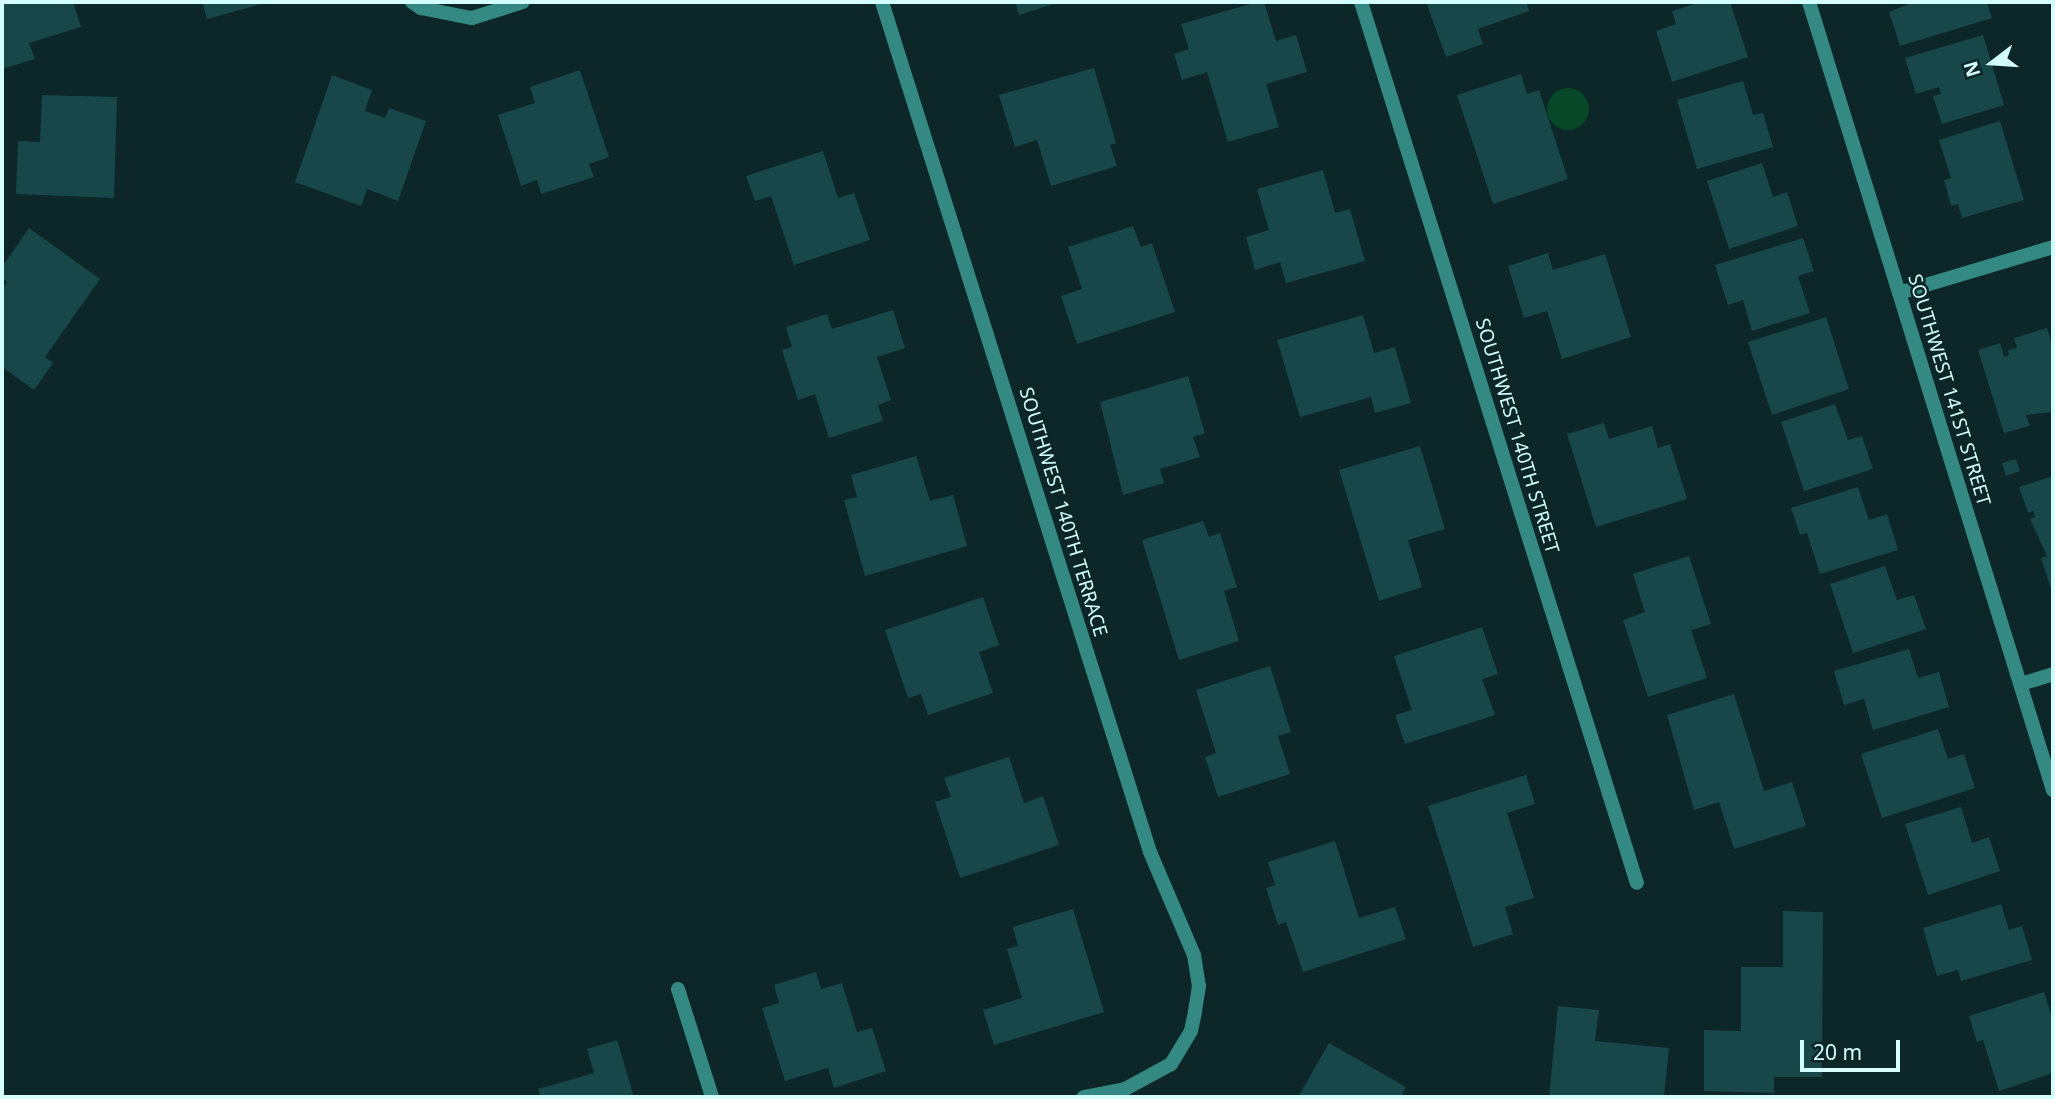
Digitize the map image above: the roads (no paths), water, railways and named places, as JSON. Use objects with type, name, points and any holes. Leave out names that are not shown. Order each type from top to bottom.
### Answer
[{"type":"street","points":[[417,5],[472,18],[523,2]]},
{"type":"street","name":"SOUTHWEST 140TH TERRACE","points":[[882,2],[1150,852],[1195,955],[1199,986],[1191,1031],[1171,1064],[1152,1078],[1084,1097]]},
{"type":"street","name":"SOUTHWEST 140TH STREET","points":[[1361,2],[1637,883]]},
{"type":"street","name":"SOUTHWEST 141ST STREET","points":[[1809,2],[2053,790]]},
{"type":"street","points":[[1899,293],[2053,247]]},
{"type":"street","points":[[2021,684],[2053,674]]},
{"type":"street","points":[[678,989],[712,1097]]}]
